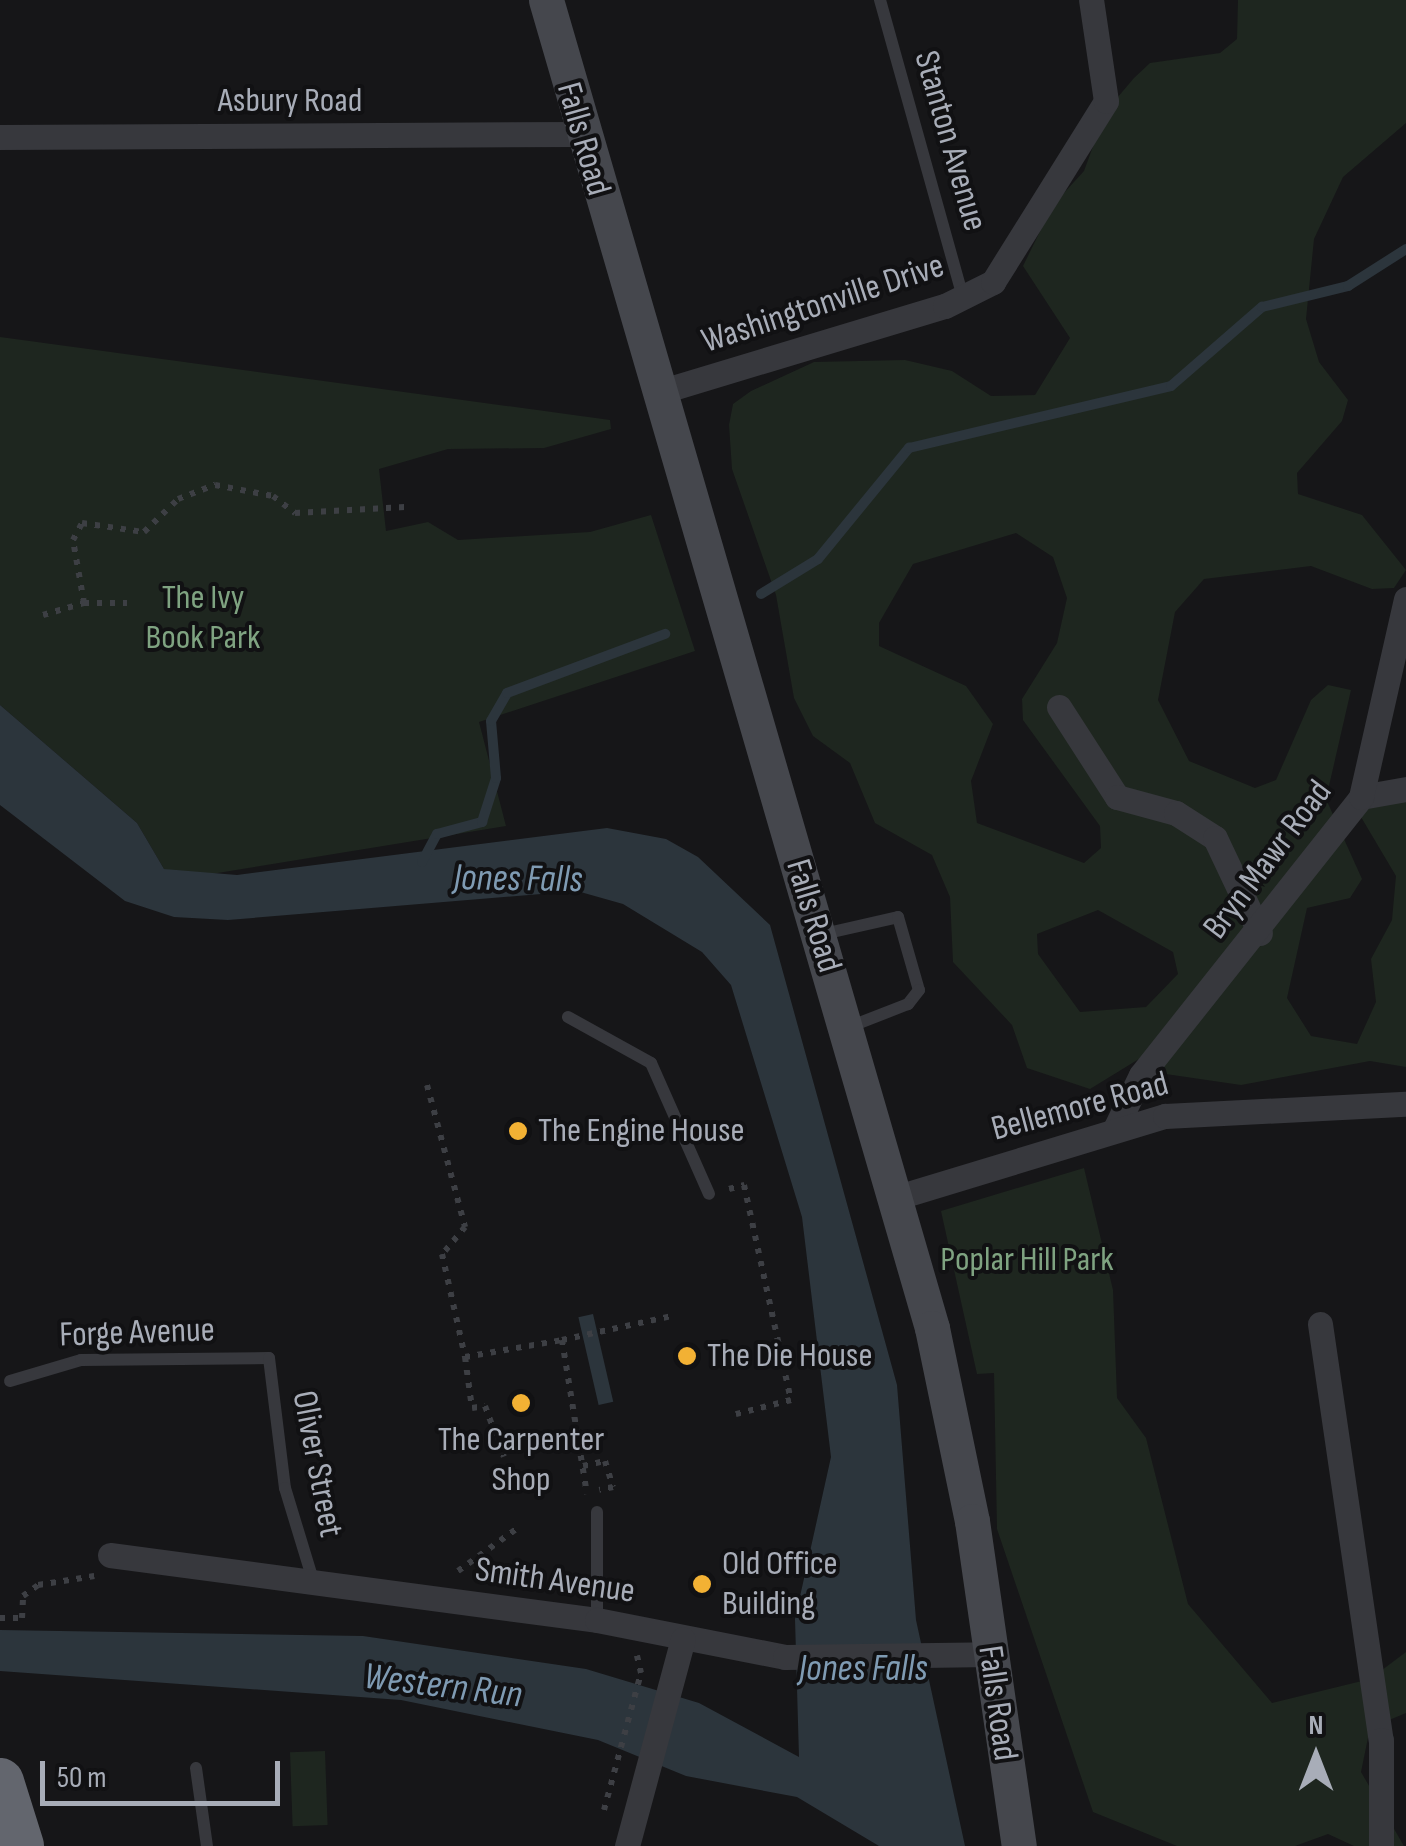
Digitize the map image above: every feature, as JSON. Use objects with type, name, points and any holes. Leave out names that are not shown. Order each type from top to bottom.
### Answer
[{"type":"highway","points":[[0,1782],[20,1846]]},
{"type":"main road","name":"Falls Road","points":[[546,0],[580,134],[656,393],[898,1197],[960,1463],[1019,1846]]},
{"type":"street","name":"Washingtonville Drive","points":[[656,393],[963,298],[1007,266],[1106,101],[1091,0]]},
{"type":"street","name":"Asbury Road","points":[[0,137],[580,134]]},
{"type":"street","name":"Bryn Mawr Road","points":[[1115,1129],[1141,1075],[1260,932],[1361,796],[1406,599]]},
{"type":"street","points":[[1059,707],[1117,797],[1188,818],[1215,838],[1260,932]]},
{"type":"street","points":[[1361,796],[1406,790]]},
{"type":"street","name":"Bellemore Road","points":[[898,1197],[1115,1129],[1212,1110],[1406,1104]]},
{"type":"street","points":[[1320,1324],[1393,1737],[1382,1846]]},
{"type":"street","name":"Smith Avenue","points":[[110,1556],[597,1620],[741,1651],[832,1662],[991,1654]]},
{"type":"street","points":[[627,1846],[635,1804],[682,1638]]},
{"type":"lane","name":"Stanton Avenue","points":[[880,0],[963,298]]},
{"type":"lane","points":[[818,935],[890,914],[903,935],[919,990],[908,1004],[847,1028]]},
{"type":"lane","points":[[568,1017],[651,1063],[708,1194]]},
{"type":"lane","name":"Forge Avenue","points":[[10,1381],[81,1360],[269,1358]]},
{"type":"lane","name":"Oliver Street","points":[[269,1358],[285,1488],[313,1580]]},
{"type":"lane","points":[[597,1512],[597,1620]]},
{"type":"lane","points":[[196,1768],[207,1846]]},
{"type":"path","points":[[84,603],[73,540],[82,523],[144,532],[178,499],[215,486],[274,496],[295,513],[406,507]]},
{"type":"path","points":[[43,615],[84,603],[127,603]]},
{"type":"path","points":[[427,1086],[464,1227],[442,1254],[472,1408],[485,1406],[504,1458]]},
{"type":"path","points":[[708,1194],[744,1184],[791,1400],[736,1414]]},
{"type":"path","points":[[465,1357],[672,1316]]},
{"type":"path","points":[[562,1340],[583,1466],[588,1492],[612,1487],[605,1460],[583,1466]]},
{"type":"path","points":[[458,1571],[519,1527]]},
{"type":"path","points":[[0,1618],[22,1618],[23,1596]]},
{"type":"path","points":[[609,1784],[641,1673],[637,1655]]},
{"type":"green space","points":[[1238,0],[1406,0],[1406,123],[1343,177],[1314,239],[1306,319],[1319,362],[1348,400],[1342,421],[1297,473],[1298,494],[1362,515],[1406,570],[1394,588],[1372,589],[1311,566],[1204,579],[1175,612],[1158,700],[1189,761],[1255,788],[1276,780],[1311,700],[1328,685],[1351,690],[1326,799],[1362,879],[1350,898],[1307,908],[1287,998],[1311,1036],[1357,1044],[1376,1002],[1371,959],[1392,920],[1396,876],[1361,817],[1374,799],[1406,787],[1406,1067],[1370,1061],[1241,1085],[1152,1072],[1147,1054],[1090,1089],[1027,1068],[1012,1025],[953,962],[950,897],[932,855],[875,823],[850,763],[813,736],[794,698],[776,595],[732,469],[729,425],[733,404],[751,391],[814,362],[905,360],[952,371],[991,396],[1035,395],[1070,338],[1023,266],[1053,205],[1084,171],[1106,111],[1150,63],[1220,53],[1237,39]],"holes":[[[1016,533],[1053,557],[1067,598],[1057,643],[1022,699],[1023,720],[1100,826],[1101,848],[1084,863],[977,823],[971,781],[993,724],[966,686],[879,646],[879,623],[913,564]],[[1098,910],[1173,952],[1178,974],[1146,1007],[1080,1012],[1038,954],[1037,934]]]},
{"type":"green space","name":"The Ivy Book Park","points":[[0,337],[610,420],[611,429],[544,448],[448,449],[379,469],[386,531],[428,522],[458,540],[590,532],[651,515],[695,651],[479,722],[506,826],[193,877],[164,869],[137,823],[0,705]]},
{"type":"green space","name":"Poplar Hill Park","points":[[1084,1168],[1113,1290],[1117,1398],[1146,1438],[1188,1604],[1272,1703],[1370,1679],[1406,1652],[1406,1713],[1370,1728],[1361,1772],[1404,1846],[1354,1846],[1328,1834],[1295,1846],[1177,1846],[1093,1812],[997,1529],[994,1373],[977,1374],[941,1211]]},
{"type":"green space","points":[[325,1751],[328,1825],[293,1826],[290,1752]]},
{"type":"water","name":"Jones Falls","points":[[0,705],[137,823],[164,869],[237,875],[607,828],[666,839],[698,857],[770,925],[897,1385],[916,1620],[965,1846],[879,1846],[797,1797],[686,1776],[598,1740],[401,1700],[0,1671],[0,1630],[363,1636],[586,1669],[699,1703],[799,1757],[795,1619],[831,1457],[802,1217],[731,985],[702,952],[623,904],[577,891],[228,920],[174,917],[125,901],[0,805]]},
{"type":"water","points":[[593,1314],[613,1402],[599,1405],[578,1317]]},
{"type":"waterway","points":[[761,594],[818,559],[909,448],[1171,386],[1262,307],[1348,286],[1406,249]]},
{"type":"waterway","points":[[422,862],[437,834],[482,822],[496,778],[491,721],[507,693],[665,634]]},
{"type":"place","name":"The Engine House","points":[[518,1131]]},
{"type":"place","name":"The Die House","points":[[687,1356]]},
{"type":"place","name":"The Carpenter Shop","points":[[521,1403]]},
{"type":"place","name":"Old Office Building","points":[[702,1584]]},
{"type":"water label","name":"Western Run","points":[[443,1686]]}]
